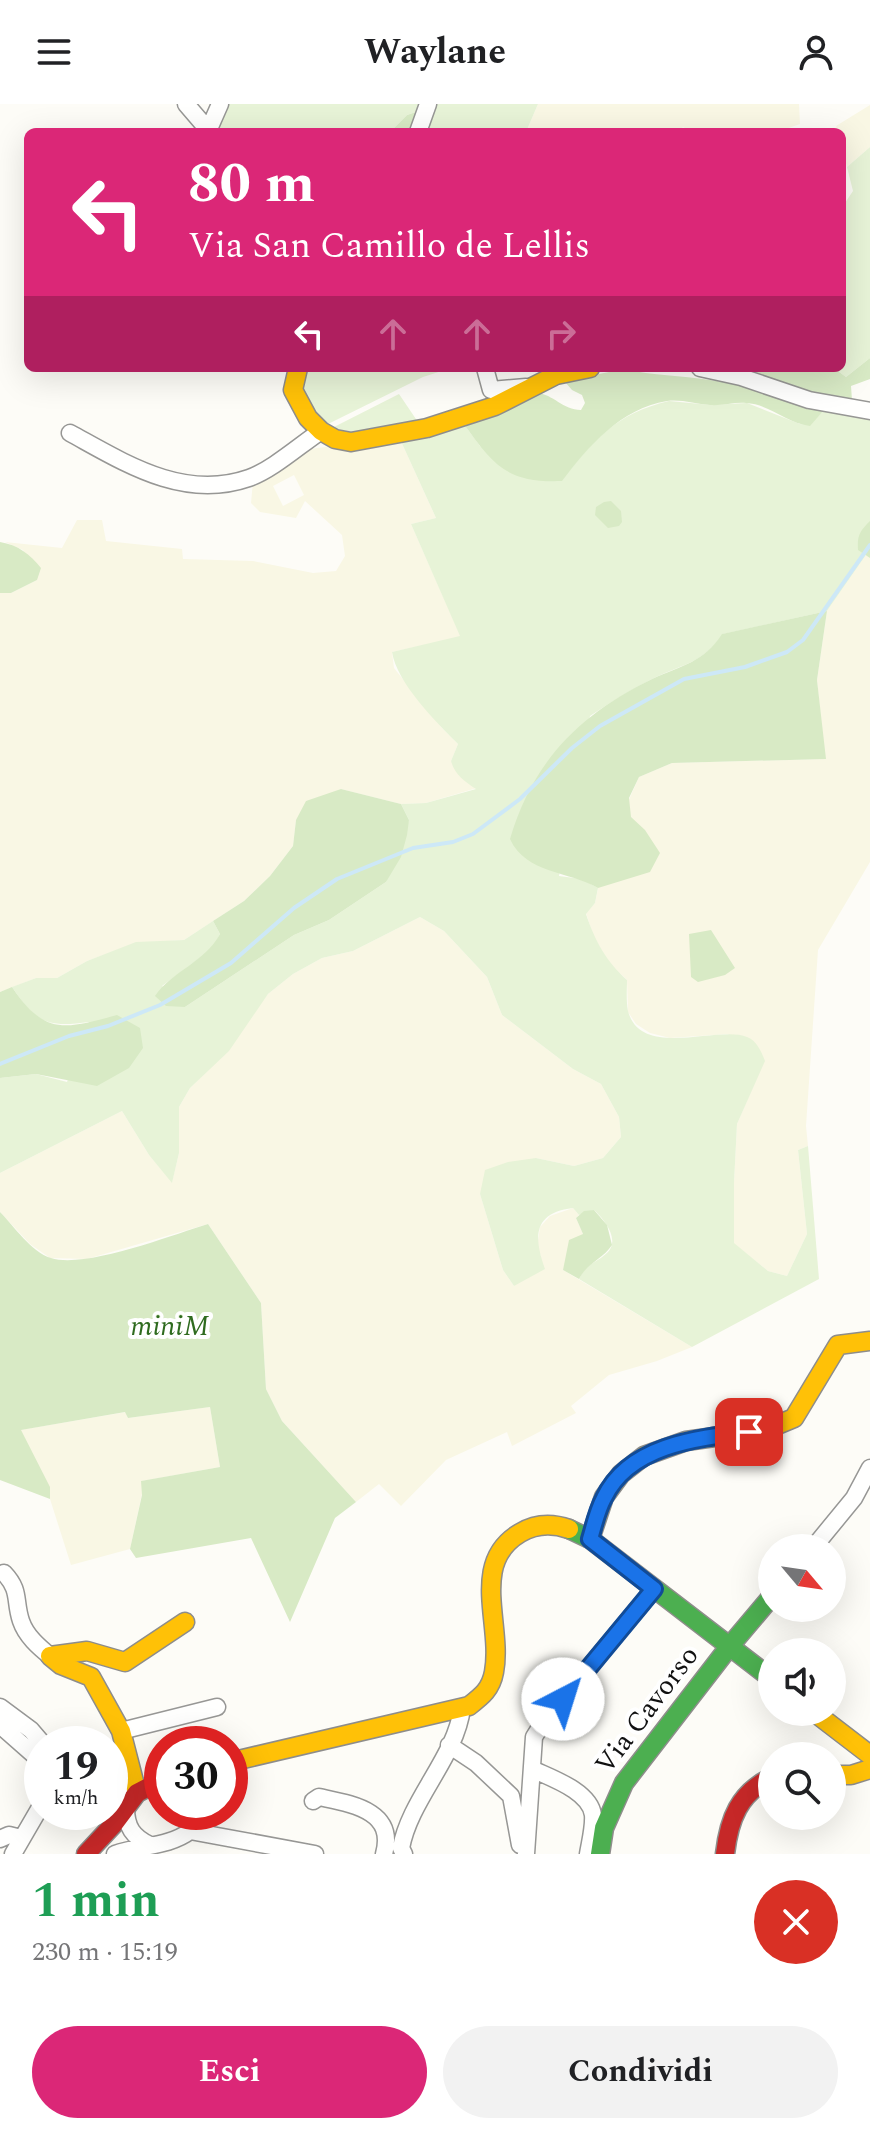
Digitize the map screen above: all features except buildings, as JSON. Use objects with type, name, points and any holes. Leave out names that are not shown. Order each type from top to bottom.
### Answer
[{"type":"street","points":[[186,104],[208,128]]},
{"type":"street","points":[[211,128],[220,104]]},
{"type":"street","points":[[419,128],[428,104]]},
{"type":"street","points":[[297,372],[293,390],[308,418],[335,439],[351,442],[427,428],[495,406],[556,375],[571,372]]},
{"type":"street","points":[[486,372],[491,390],[534,386]]},
{"type":"street","points":[[719,372],[809,400],[870,411]]},
{"type":"street","points":[[70,433],[138,471],[180,484],[216,484],[250,478],[321,431]]},
{"type":"street","points":[[590,1539],[604,1497],[621,1474],[644,1456],[686,1441],[765,1430],[794,1418],[838,1345],[870,1341]]},
{"type":"street","points":[[824,1534],[854,1498],[870,1468]]},
{"type":"street","points":[[248,1758],[469,1706],[488,1690],[494,1666],[491,1583],[499,1552],[517,1533],[545,1523],[566,1526],[590,1539],[758,1669]]},
{"type":"street","points":[[4,1573],[15,1584],[21,1621],[34,1643],[61,1665],[91,1677],[118,1726]]},
{"type":"street","points":[[524,1854],[534,1737],[654,1589]]},
{"type":"street","name":"Via Cavorso","points":[[600,1854],[604,1828],[624,1783],[758,1613]]},
{"type":"street","points":[[50,1656],[85,1650],[125,1662],[185,1622]]},
{"type":"street","points":[[0,1707],[26,1726]]},
{"type":"street","points":[[128,1729],[217,1707]]},
{"type":"street","points":[[404,1854],[401,1848],[404,1830],[449,1745],[462,1708]]},
{"type":"street","points":[[0,1725],[24,1746]]},
{"type":"street","points":[[832,1726],[870,1755]]},
{"type":"street","points":[[449,1745],[476,1763],[511,1796],[524,1854]]},
{"type":"street","points":[[532,1769],[574,1790],[585,1800],[593,1813],[588,1854]]},
{"type":"street","points":[[846,1775],[870,1769]]},
{"type":"street","points":[[128,1775],[132,1800],[126,1818],[132,1834],[142,1846]]},
{"type":"street","points":[[725,1854],[727,1828],[737,1806],[758,1785]]},
{"type":"street","points":[[128,1805],[144,1792]]},
{"type":"street","points":[[313,1801],[319,1797],[367,1809],[383,1824],[388,1841],[384,1854]]},
{"type":"street","points":[[128,1798],[132,1800]]},
{"type":"street","points":[[13,1854],[26,1830]]},
{"type":"street","points":[[86,1854],[109,1830],[142,1846]]},
{"type":"street","points":[[115,1854],[142,1846],[182,1848],[190,1831],[315,1854]]},
{"type":"street","points":[[0,1839],[9,1835],[21,1838]]},
{"type":"shaded area","points":[[538,104],[799,104],[800,124],[788,128],[528,128]]},
{"type":"shaded area","points":[[870,105],[870,147],[847,167],[846,128],[836,126]]},
{"type":"shaded area","points":[[399,437],[436,518],[411,524],[461,637],[392,652],[394,668],[458,744],[451,761],[477,788],[426,803],[401,804],[341,789],[296,820],[293,846],[270,876],[244,901],[184,940],[136,943],[87,961],[57,978],[36,978],[0,992],[0,593],[11,593],[37,580],[23,550],[5,542],[62,548],[77,520],[102,520],[106,541],[182,549],[183,559],[253,561],[313,573],[336,571],[345,556],[342,535],[305,501],[296,518],[260,512],[251,503],[253,481],[310,449]],"holes":[[[294,475],[304,495],[283,506],[273,486]]]},
{"type":"shaded area","points":[[870,554],[870,862],[818,950],[806,1126],[808,1146],[798,1150],[807,1234],[787,1276],[768,1271],[734,1244],[737,1124],[764,1061],[728,1034],[670,1038],[650,1033],[636,1024],[628,1012],[627,980],[609,963],[593,935],[586,913],[595,903],[606,851],[639,777],[672,763],[825,759],[817,680],[827,611],[865,556]]},
{"type":"shaded area","points":[[420,917],[444,931],[487,977],[502,1015],[573,1069],[601,1084],[619,1117],[621,1137],[603,1158],[574,1166],[536,1158],[480,1194],[503,1270],[514,1286],[541,1256],[537,1248],[540,1227],[550,1216],[573,1208],[579,1215],[576,1218],[583,1234],[563,1270],[692,1347],[609,1375],[571,1406],[576,1413],[512,1446],[507,1432],[446,1460],[401,1506],[379,1484],[356,1502],[282,1421],[266,1389],[261,1303],[208,1224],[87,1259],[50,1258],[30,1244],[0,1212],[0,1173],[122,1111],[149,1155],[172,1182],[179,1153],[179,1107],[190,1088],[268,994],[293,974],[322,958],[353,951]]},
{"type":"shaded area","points":[[210,1407],[220,1467],[142,1481],[130,1549],[71,1565],[49,1487],[20,1430],[126,1412],[128,1418]]},
{"type":"green space","points":[[226,104],[423,104],[418,121],[416,112],[407,115],[394,128],[218,128]]},
{"type":"green space","points":[[434,104],[538,104],[528,128],[425,128]]},
{"type":"green space","points":[[416,112],[415,128],[394,128],[407,115]]},
{"type":"green space","points":[[870,147],[870,358],[846,377],[839,372],[846,372],[846,202],[853,191],[847,167]]},
{"type":"green space","points":[[870,358],[870,379],[851,386],[852,400],[812,396],[740,372],[839,372],[846,377]]},
{"type":"green space","points":[[304,372],[439,372],[324,426],[302,394]]},
{"type":"green space","points":[[609,372],[640,372],[699,378],[782,396],[824,410],[810,426],[754,404],[667,401],[650,405],[607,431],[562,481],[528,479],[504,469],[493,461],[463,423],[537,393],[581,410],[585,403],[582,395],[566,383]]},
{"type":"green space","points":[[399,394],[420,425],[364,434],[332,428]]},
{"type":"green space","points":[[669,401],[711,405],[747,403],[809,425],[824,410],[870,417],[870,549],[827,611],[723,634],[707,652],[690,663],[642,684],[590,716],[559,876],[582,879],[598,888],[595,903],[586,914],[602,950],[627,980],[628,1011],[636,1026],[648,1034],[664,1038],[734,1034],[747,1037],[758,1047],[765,1061],[737,1124],[734,1243],[768,1271],[787,1276],[807,1234],[798,1150],[808,1146],[819,1279],[692,1347],[579,1279],[589,1266],[608,1252],[612,1241],[606,1224],[594,1210],[579,1215],[573,1208],[550,1215],[543,1221],[538,1237],[545,1269],[514,1286],[503,1270],[480,1194],[485,1170],[508,1162],[536,1158],[574,1166],[603,1158],[621,1137],[619,1117],[601,1084],[573,1069],[502,1015],[487,977],[444,931],[420,917],[353,951],[322,958],[293,974],[268,994],[229,1051],[190,1088],[179,1107],[179,1153],[172,1183],[149,1155],[122,1111],[0,1173],[0,1078],[36,1074],[67,1082],[89,1022],[62,1024],[43,1020],[28,1008],[12,987],[36,978],[57,978],[87,961],[136,942],[184,940],[213,921],[220,934],[213,948],[162,986],[185,1007],[294,935],[329,920],[386,882],[409,820],[401,804],[426,803],[476,789],[460,777],[451,761],[458,744],[409,689],[392,652],[460,636],[411,524],[436,518],[399,437],[463,423],[480,446],[561,481],[596,441],[620,421],[650,406]]},
{"type":"green space","points":[[611,501],[621,511],[622,522],[619,526],[608,528],[595,515],[596,507]]},
{"type":"green space","points":[[870,521],[870,558],[858,550],[858,545],[860,534]]},
{"type":"green space","points":[[0,542],[18,548],[32,558],[41,568],[37,580],[11,593],[0,593]]},
{"type":"green space","points":[[827,611],[817,680],[826,759],[672,763],[639,777],[629,798],[631,817],[645,830],[660,853],[650,872],[598,888],[537,865],[517,850],[510,839],[532,786],[546,763],[581,724],[626,693],[699,657],[722,634]]},
{"type":"green space","points":[[341,789],[401,804],[409,820],[401,857],[386,882],[329,920],[294,935],[185,1007],[166,1006],[155,996],[214,944],[220,934],[213,921],[244,901],[270,876],[293,846],[296,820],[306,801]]},
{"type":"green space","points":[[711,930],[735,968],[725,975],[698,982],[691,977],[689,934]]},
{"type":"green space","points":[[12,987],[35,1014],[57,1025],[117,1015],[140,1028],[143,1048],[129,1068],[97,1086],[36,1074],[0,1078],[0,992]]},
{"type":"green space","points":[[594,1210],[607,1225],[612,1245],[579,1279],[563,1270],[569,1240],[583,1234],[576,1218],[584,1211]]},
{"type":"green space","name":"miniM","points":[[0,1212],[37,1250],[51,1258],[66,1260],[106,1255],[208,1224],[261,1303],[266,1389],[282,1421],[356,1502],[335,1518],[290,1622],[251,1538],[136,1558],[130,1549],[142,1495],[141,1481],[220,1467],[210,1407],[128,1418],[125,1412],[21,1430],[50,1487],[50,1499],[0,1480]]},
{"type":"waterway","points":[[0,1064],[160,1005],[231,963],[294,908],[337,879],[413,848],[453,842],[473,834],[520,799],[572,748],[600,726],[684,679],[745,667],[787,652],[803,640],[870,545]]},
{"type":"traffic: fast","points":[[569,1529],[590,1539],[758,1668]]},
{"type":"traffic: fast","points":[[600,1854],[604,1828],[624,1783],[758,1613]]},
{"type":"traffic: slow","points":[[297,372],[293,390],[308,418],[335,439],[351,442],[427,428],[495,406],[556,375],[571,372]]},
{"type":"traffic: slow","points":[[590,1539],[604,1497],[621,1474],[644,1456],[686,1441],[765,1430],[794,1418],[838,1345],[870,1341]]},
{"type":"traffic: slow","points":[[248,1758],[469,1706],[485,1692],[494,1672],[496,1654],[491,1596],[496,1561],[505,1546],[526,1530],[544,1525],[569,1529]]},
{"type":"traffic: slow","points":[[137,1793],[121,1731],[91,1677],[61,1665],[50,1656],[87,1651],[125,1662],[185,1622]]},
{"type":"traffic: slow","points":[[832,1726],[870,1755]]},
{"type":"traffic: slow","points":[[846,1775],[870,1769]]},
{"type":"traffic: jam","points":[[725,1854],[733,1818],[744,1799],[758,1785]]},
{"type":"traffic: jam","points":[[86,1854],[137,1793],[144,1789]]},
{"type":"route","points":[[563,1699],[654,1589],[590,1539],[604,1497],[621,1474],[644,1456],[686,1441],[749,1432]]}]
